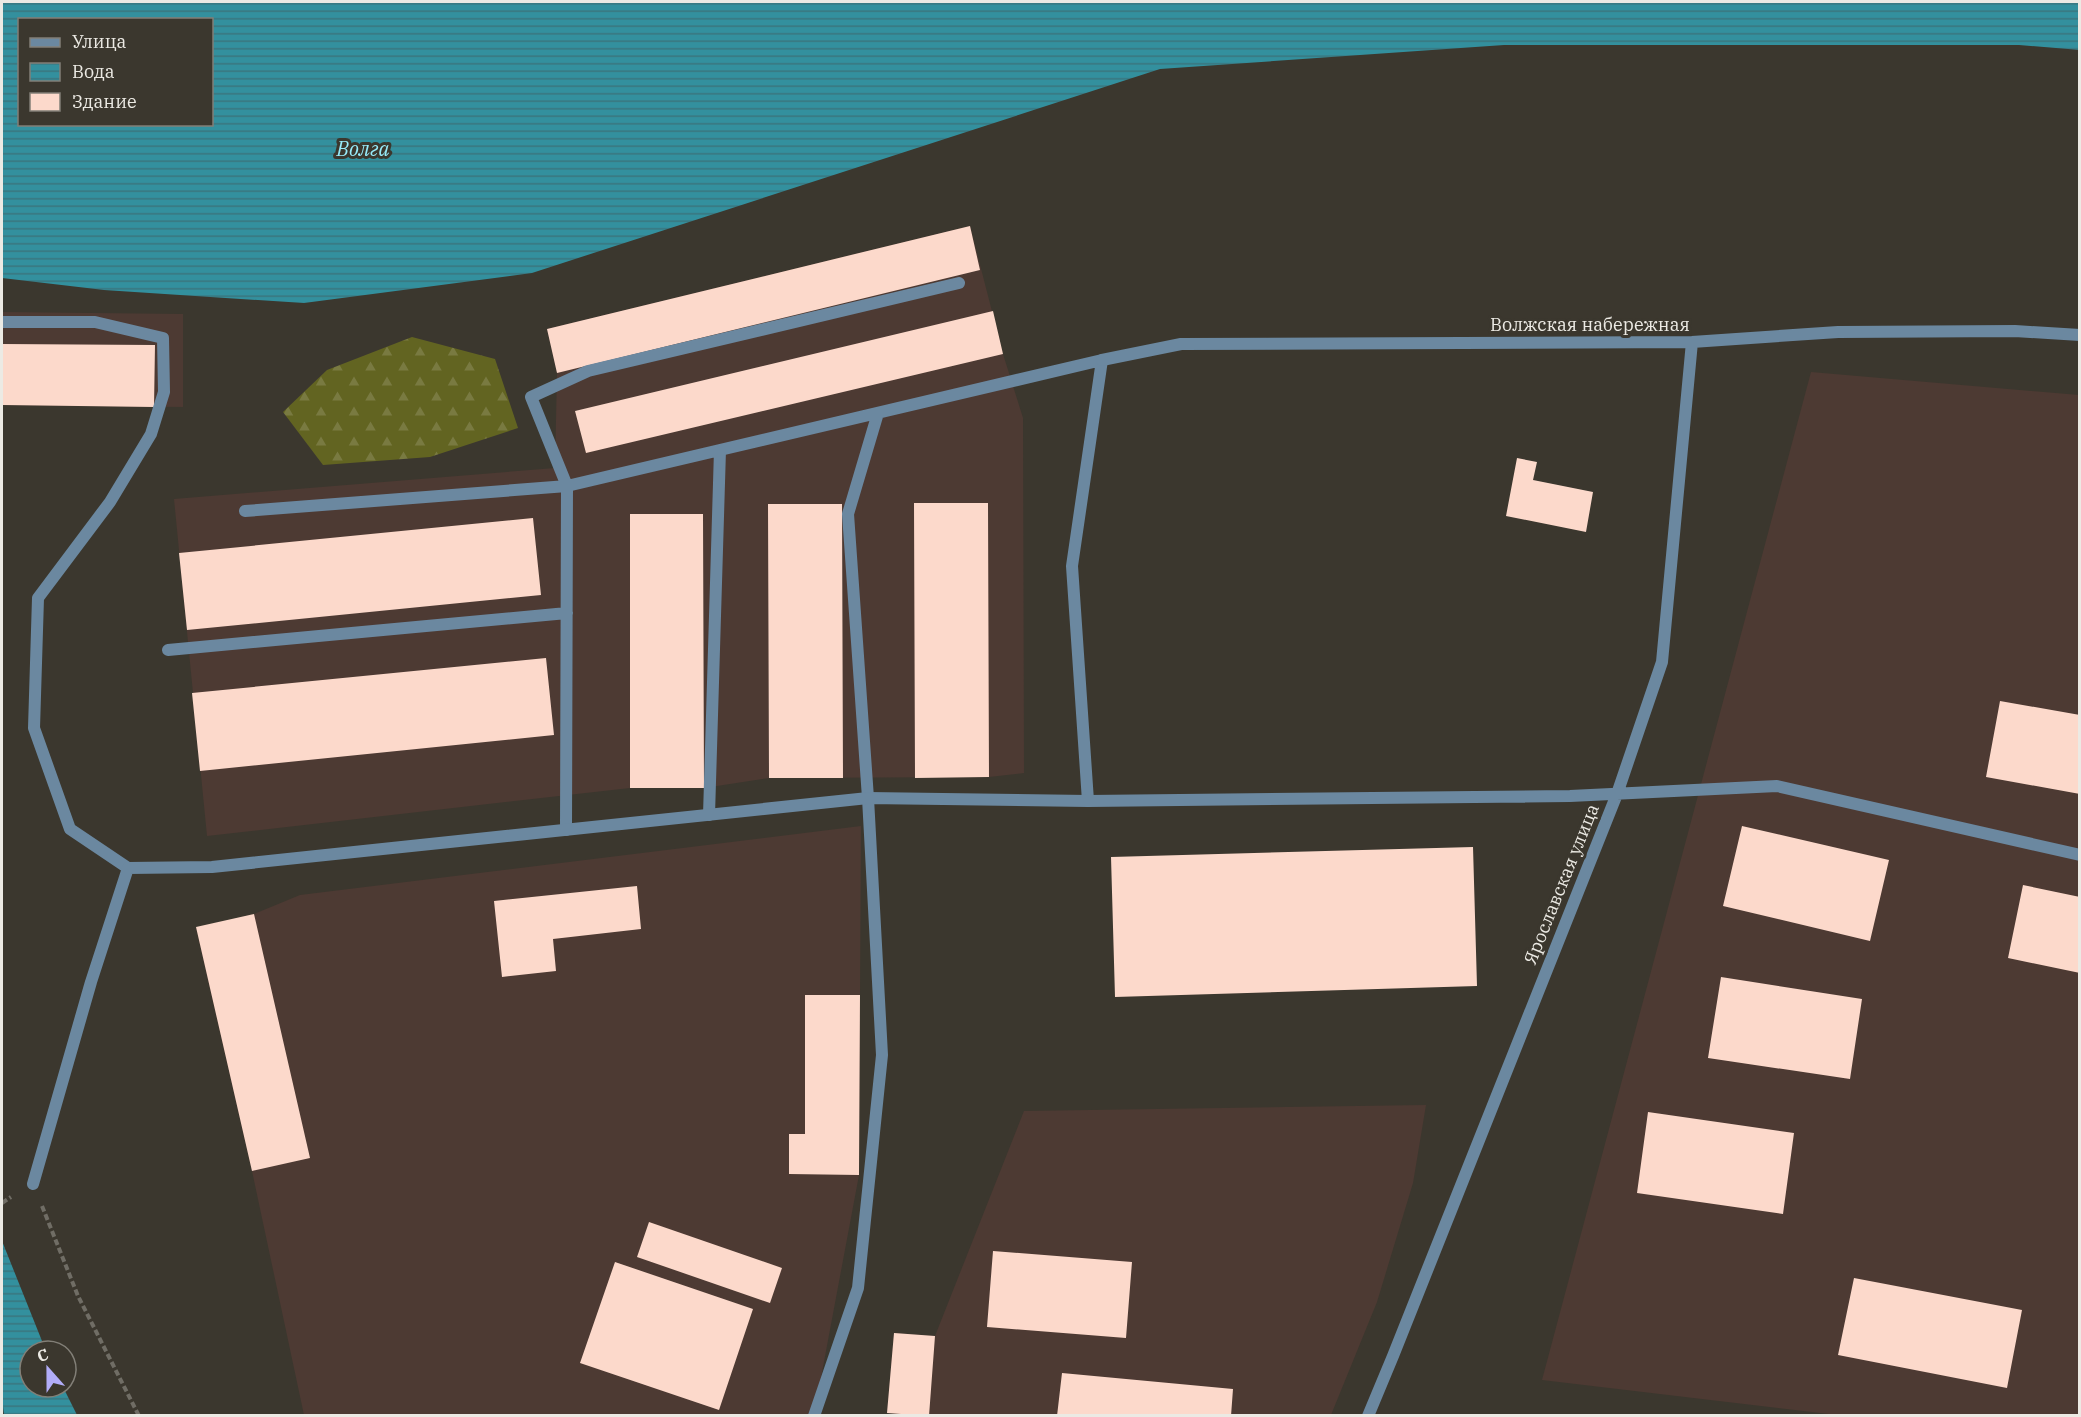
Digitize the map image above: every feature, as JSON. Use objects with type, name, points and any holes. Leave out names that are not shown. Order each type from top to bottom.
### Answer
[{"type":"street","points":[[566,830],[567,486],[531,397],[588,371],[959,283]]},
{"type":"street","points":[[2,322],[95,322],[163,338],[164,392],[151,434],[110,502],[38,598],[34,728],[70,829],[128,868],[212,867],[868,798],[1088,801],[1570,796],[1778,786],[2079,855]]},
{"type":"street","name":"Волжская набережная","points":[[244,511],[567,486],[1102,360],[1181,344],[1692,342],[1838,332],[2015,330],[2079,335]]},
{"type":"street","name":"Ярославская улица","points":[[1368,1416],[1394,1356],[1617,794],[1662,662],[1692,342]]},
{"type":"street","points":[[1088,801],[1072,566],[1102,360]]},
{"type":"street","points":[[814,1416],[858,1288],[882,1055],[868,798],[848,514],[878,413]]},
{"type":"street","points":[[709,815],[720,450]]},
{"type":"street","points":[[168,650],[567,613]]},
{"type":"street","points":[[33,1184],[91,982],[128,868]]},
{"type":"path","points":[[33,1184],[78,1296],[139,1416]]},
{"type":"shaded area","points":[[970,226],[1003,354],[1023,418],[1024,773],[989,777],[769,778],[704,788],[630,788],[207,836],[174,499],[555,468],[557,373],[547,329]]},
{"type":"shaded area","points":[[2,312],[183,314],[183,407],[2,405]]},
{"type":"shaded area","points":[[1811,372],[2079,395],[2079,1415],[1837,1415],[1542,1380]]},
{"type":"shaded area","points":[[861,826],[859,1175],[814,1415],[304,1415],[252,1171],[196,928],[254,914],[300,895]]},
{"type":"shaded area","points":[[1426,1105],[1413,1183],[1377,1302],[1331,1415],[920,1416],[887,1413],[894,1333],[935,1336],[1024,1111]]},
{"type":"green space","points":[[412,337],[495,359],[518,428],[430,457],[323,465],[283,412],[327,370]]},
{"type":"water","name":"Волга","points":[[2,2],[2079,2],[2080,50],[2019,45],[1504,45],[1160,69],[532,273],[304,303],[104,290],[2,278]]},
{"type":"water","points":[[2,1241],[41,1339],[18,1339],[18,1399],[69,1399],[77,1415],[4,1415],[2,1398]]},
{"type":"building","points":[[970,226],[980,270],[557,373],[547,329]]},
{"type":"building","points":[[993,311],[1003,354],[586,453],[575,411]]},
{"type":"building","points":[[2,344],[155,345],[154,407],[2,405]]},
{"type":"building","points":[[1517,458],[1537,462],[1533,480],[1593,492],[1586,532],[1506,516]]},
{"type":"building","points":[[914,503],[988,503],[989,777],[915,778]]},
{"type":"building","points":[[768,504],[842,504],[843,778],[769,778]]},
{"type":"building","points":[[630,514],[703,514],[704,788],[630,788]]},
{"type":"building","points":[[533,518],[541,595],[187,630],[179,553]]},
{"type":"building","points":[[546,658],[554,735],[200,771],[192,693]]},
{"type":"building","points":[[2000,701],[2080,715],[2080,794],[1986,777]]},
{"type":"building","points":[[1742,826],[1889,860],[1870,941],[1723,906]]},
{"type":"building","points":[[1473,847],[1477,986],[1115,997],[1111,857]]},
{"type":"building","points":[[2023,885],[2080,897],[2080,973],[2008,958]]},
{"type":"building","points":[[637,886],[641,929],[553,939],[556,971],[502,977],[494,901]]},
{"type":"building","points":[[254,914],[310,1158],[252,1171],[196,927]]},
{"type":"building","points":[[1721,977],[1862,999],[1850,1079],[1708,1058]]},
{"type":"building","points":[[805,995],[860,995],[859,1175],[789,1174],[789,1134],[805,1134]]},
{"type":"building","points":[[1648,1112],[1794,1133],[1783,1214],[1637,1193]]},
{"type":"building","points":[[649,1222],[782,1268],[770,1303],[637,1257]]},
{"type":"building","points":[[993,1251],[1132,1262],[1126,1338],[987,1327]]},
{"type":"building","points":[[615,1262],[753,1309],[719,1410],[580,1363]]},
{"type":"building","points":[[1854,1278],[2022,1310],[2007,1388],[1838,1355]]},
{"type":"building","points":[[894,1333],[935,1336],[929,1416],[887,1413]]},
{"type":"building","points":[[1062,1373],[1233,1389],[1231,1416],[1057,1416]]}]
